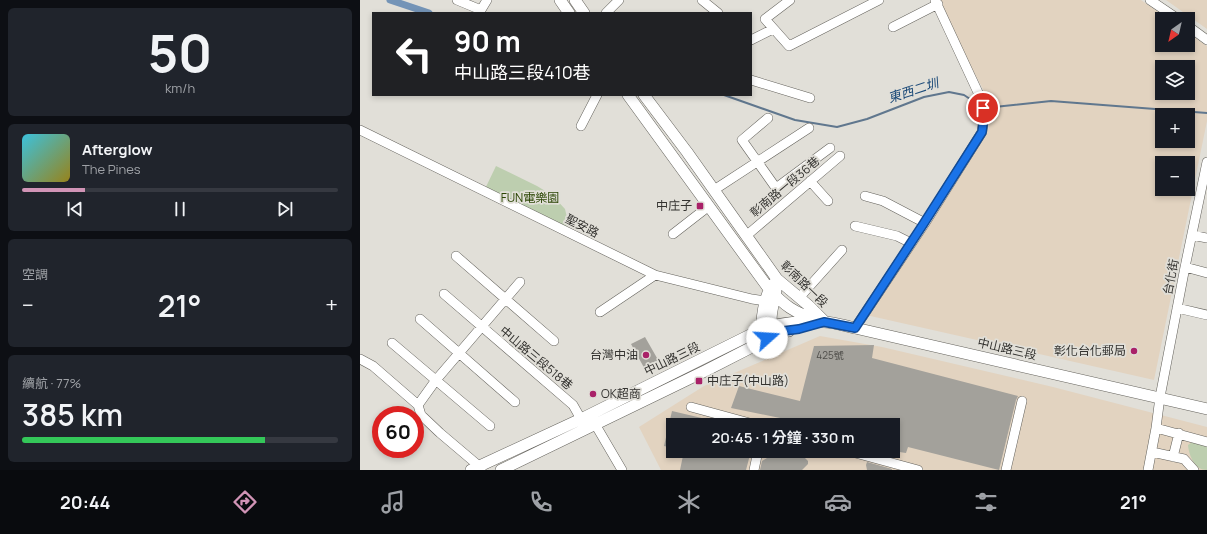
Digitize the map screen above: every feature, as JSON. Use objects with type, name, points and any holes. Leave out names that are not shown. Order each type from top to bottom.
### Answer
[{"type":"main road","points":[[560,0],[568,12]]},
{"type":"main road","points":[[575,0],[583,12]]},
{"type":"main road","name":"彰南路一段","points":[[629,96],[709,206],[773,298],[804,316],[824,322]]},
{"type":"main road","name":"彰南路一段","points":[[645,96],[687,152],[777,279],[824,322]]},
{"type":"main road","points":[[769,331],[777,279]]},
{"type":"main road","name":"中山路三段","points":[[477,469],[769,331],[824,322],[1207,409]]},
{"type":"main road","name":"中山路三段","points":[[501,470],[754,346],[769,331]]},
{"type":"street","points":[[458,0],[481,10],[487,0]]},
{"type":"street","points":[[607,12],[620,0]]},
{"type":"street","points":[[702,0],[717,12]]},
{"type":"street","points":[[790,0],[765,19],[789,46],[878,0]]},
{"type":"street","points":[[1150,0],[1168,12]]},
{"type":"street","points":[[855,328],[982,132],[984,116],[982,101],[936,2],[893,27]]},
{"type":"street","points":[[752,40],[773,29]]},
{"type":"street","points":[[1195,31],[1207,40]]},
{"type":"street","points":[[752,80],[810,98]]},
{"type":"street","points":[[581,126],[596,96]]},
{"type":"street","points":[[768,118],[742,140],[776,188],[830,148]]},
{"type":"street","points":[[714,190],[809,128]]},
{"type":"street","name":"聖安路","points":[[360,130],[655,275],[752,299],[773,298]]},
{"type":"street","name":"彰南路一段36巷","points":[[746,236],[840,156]]},
{"type":"street","name":"台化街","points":[[1148,470],[1177,308],[1207,162]]},
{"type":"street","points":[[810,181],[828,201]]},
{"type":"street","points":[[864,196],[883,201],[924,223]]},
{"type":"street","points":[[673,234],[709,206]]},
{"type":"street","points":[[854,226],[897,236],[911,243]]},
{"type":"street","points":[[1192,235],[1207,238]]},
{"type":"street","points":[[799,298],[842,250]]},
{"type":"street","name":"中山路三段518巷","points":[[456,256],[554,341]]},
{"type":"street","points":[[1185,267],[1207,273]]},
{"type":"street","points":[[600,312],[655,275]]},
{"type":"street","name":"中山路三段518巷","points":[[418,405],[436,380],[520,282]]},
{"type":"street","name":"中山路三段518巷","points":[[444,294],[573,405],[581,419],[592,425],[622,470]]},
{"type":"street","points":[[1177,308],[1207,315]]},
{"type":"street","points":[[420,319],[515,402]]},
{"type":"street","points":[[392,343],[490,426]]},
{"type":"street","points":[[360,359],[373,366],[418,405],[421,415],[477,469]]},
{"type":"street","points":[[1006,470],[1022,402]]},
{"type":"street","points":[[691,407],[731,418]]},
{"type":"street","points":[[1156,428],[1179,433],[1207,442]]},
{"type":"street","points":[[1173,457],[1179,433]]},
{"type":"street","points":[[1152,452],[1184,459],[1194,470]]},
{"type":"street","points":[[754,470],[757,458]]},
{"type":"street","points":[[869,458],[895,467],[918,470]]},
{"type":"shaded area","points":[[935,0],[1141,0],[1158,12],[1155,12],[1155,52],[1195,52],[1195,38],[1207,46],[1207,121],[1195,180],[1195,156],[1155,156],[1155,196],[1192,196],[1154,380],[866,315],[951,191],[989,128],[984,91]]},
{"type":"shaded area","points":[[1166,0],[1207,0],[1207,29],[1195,21],[1195,12],[1183,12]]},
{"type":"shaded area","points":[[820,336],[882,347],[1053,387],[1207,427],[1207,470],[661,470],[639,427],[704,386]]},
{"type":"green space","name":"FUN電樂園","points":[[496,166],[552,195],[565,209],[568,222],[565,231],[484,191]]},
{"type":"green space","points":[[1194,441],[1207,444],[1207,470],[1199,468],[1191,458],[1188,445]]},
{"type":"building","name":"台灣中油","points":[[645,337],[661,365],[647,373],[631,344]]},
{"type":"building","points":[[874,345],[872,358],[1018,396],[999,470],[908,447],[906,453],[900,452],[900,418],[780,418],[731,408],[739,386],[800,401],[814,346]]},
{"type":"building","points":[[672,411],[702,418],[670,418]]},
{"type":"building","points":[[683,458],[749,458],[746,470],[680,470]]},
{"type":"building","points":[[767,458],[805,458],[808,461],[808,464],[802,470],[760,470],[762,461]]},
{"type":"building","points":[[867,462],[892,469],[892,470],[867,470]]},
{"type":"waterway","name":"東西二圳","points":[[390,0],[426,12]]},
{"type":"waterway","name":"東西二圳","points":[[727,96],[795,120],[837,127],[867,119],[924,97],[949,92],[964,95],[979,105]]},
{"type":"waterway","name":"東西二圳","points":[[985,108],[1051,101],[1207,113]]},
{"type":"place","name":"中庄子","points":[[700,206]]},
{"type":"place","name":"彰化台化郵局","points":[[1134,351]]},
{"type":"place","name":"台灣中油","points":[[646,355]]},
{"type":"place","name":"中庄子(中山路)","points":[[699,381]]},
{"type":"place","name":"OK超商","points":[[593,394]]},
{"type":"route","points":[[767,338],[776,332],[799,329],[824,322],[855,328],[982,132],[984,116],[983,108]]}]
